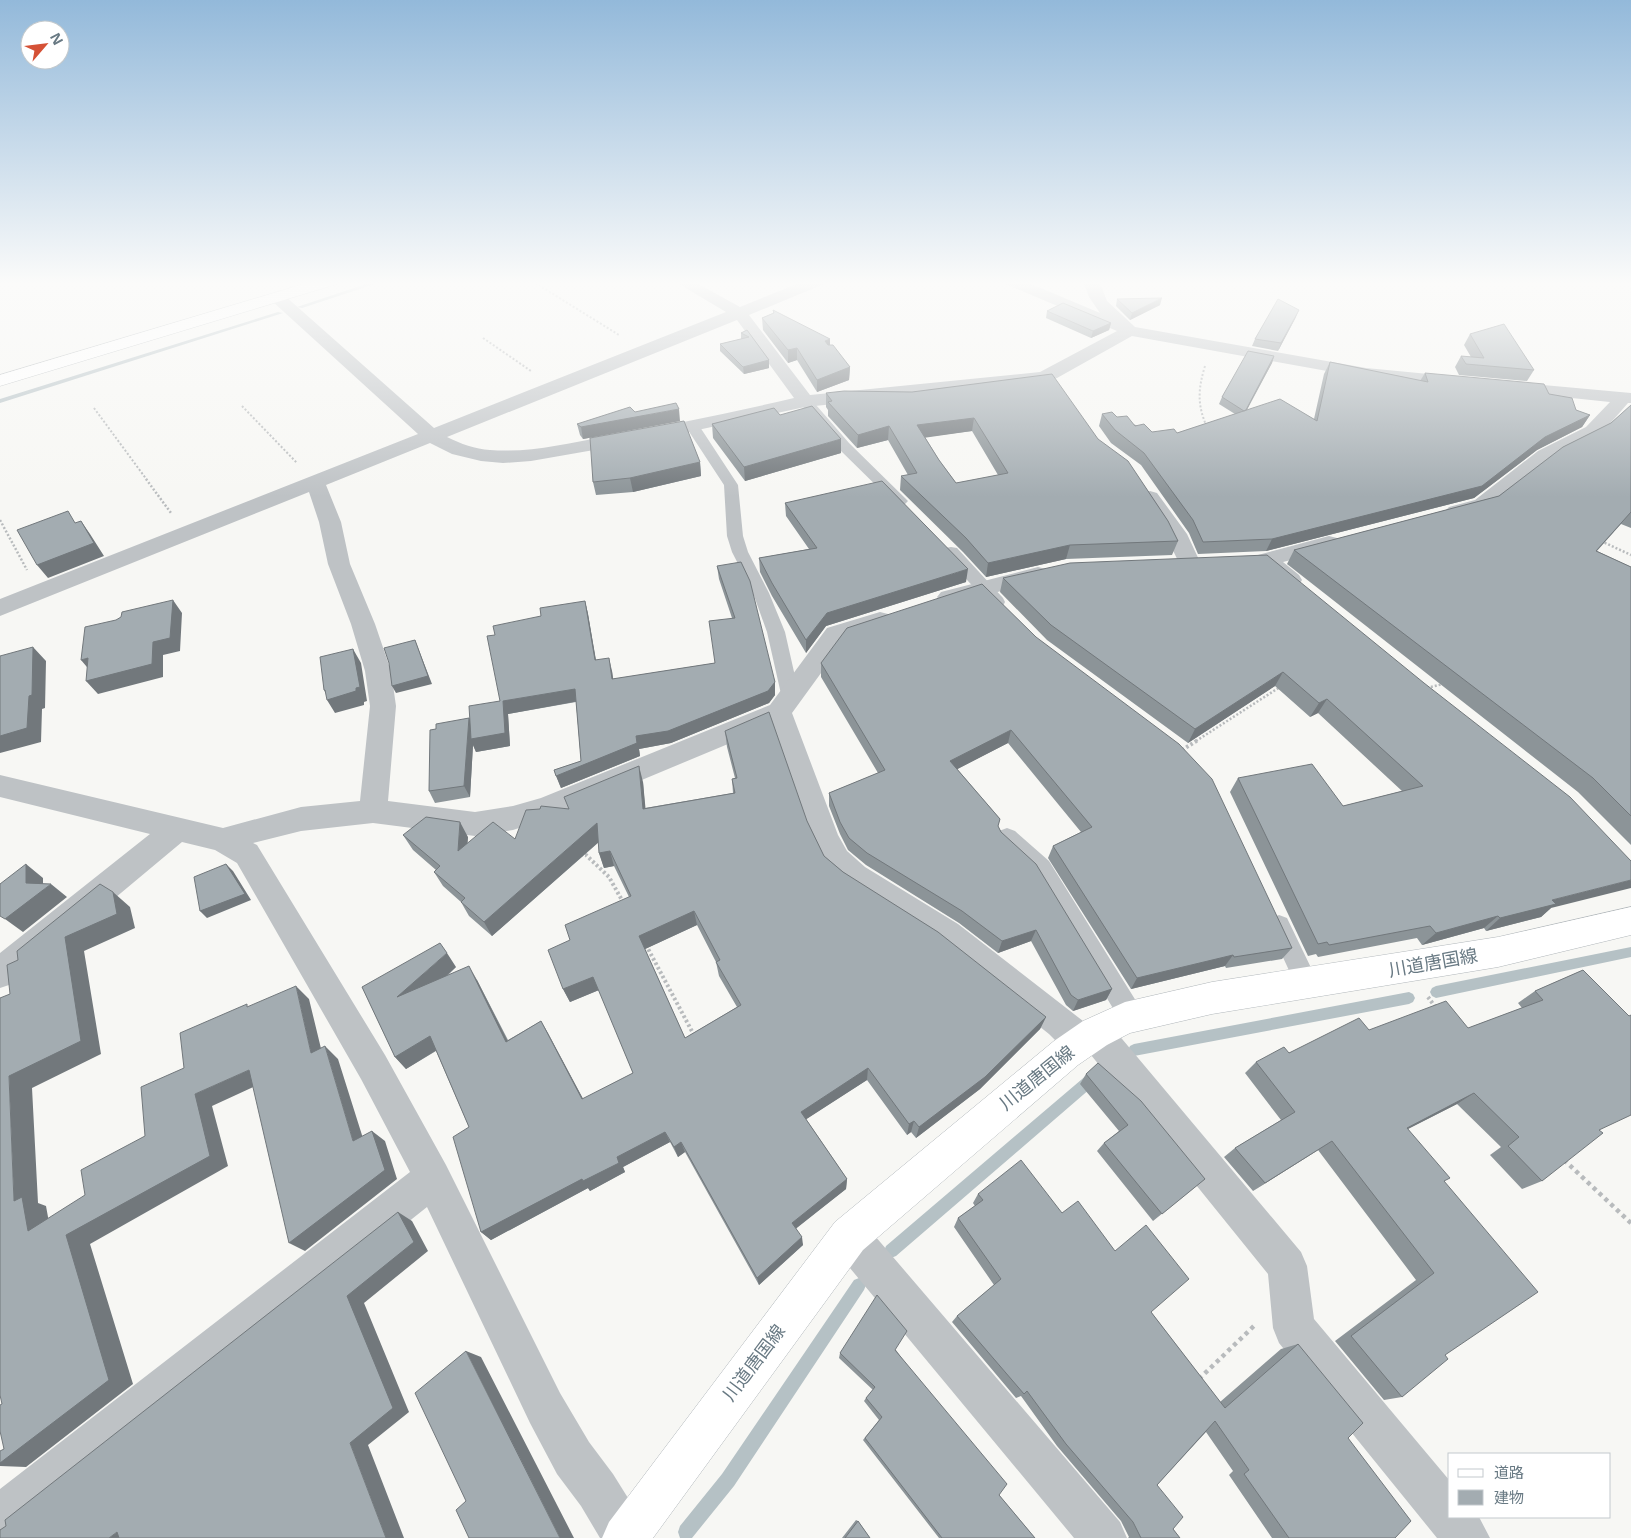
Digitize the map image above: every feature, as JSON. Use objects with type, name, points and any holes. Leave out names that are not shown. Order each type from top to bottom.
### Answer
[{"type":"main road","points":[[0,381],[95,353]]},
{"type":"main road","name":"川道唐国線","points":[[626,1538],[848,1236],[1066,1053],[1088,1037],[1125,1018],[1212,998],[1498,952],[1631,921]]},
{"type":"street","points":[[339,353],[432,436],[459,450],[474,454],[504,456],[582,447],[693,428],[805,401],[1043,377],[1056,382],[1098,353]]},
{"type":"street","points":[[0,608],[641,353]]},
{"type":"street","points":[[769,353],[805,401]]},
{"type":"street","points":[[1255,353],[1366,373],[1475,384]]},
{"type":"street","points":[[1495,385],[1627,398]]},
{"type":"street","points":[[1434,516],[1482,504],[1545,455],[1594,431],[1627,398]]},
{"type":"street","points":[[1137,478],[1176,534],[1189,564]]},
{"type":"street","points":[[315,482],[330,522],[340,564],[363,624],[378,671],[383,706],[373,811]]},
{"type":"street","points":[[1311,597],[1257,560],[1347,538]]},
{"type":"street","points":[[926,604],[982,587],[1056,570]]},
{"type":"street","points":[[223,840],[301,819],[373,811],[475,824],[512,818],[548,807],[784,703],[836,634],[899,613]]},
{"type":"street","points":[[784,703],[824,836],[836,860],[854,876],[947,934],[1061,1022],[1088,1037],[1287,1266],[1294,1328],[1448,1514]]},
{"type":"street","points":[[0,786],[223,840],[240,849],[251,861],[373,1067],[433,1178],[545,1408],[573,1458],[597,1490],[626,1538]]},
{"type":"street","points":[[0,973],[177,828]]},
{"type":"street","points":[[0,1518],[433,1178]]},
{"type":"street","points":[[848,1236],[1104,1538]]},
{"type":"street","points":[[1451,1518],[1468,1538]]},
{"type":"lane","points":[[805,401],[844,446],[908,510]]},
{"type":"lane","points":[[693,428],[730,485],[735,536],[740,552],[761,594],[776,632],[784,703]]},
{"type":"lane","points":[[938,540],[1008,613]]},
{"type":"lane","points":[[1007,837],[1041,868],[1132,1017]]},
{"type":"lane","points":[[1271,907],[1307,984]]},
{"type":"path","points":[[504,353],[554,388]]},
{"type":"path","points":[[1210,353],[1197,389],[1199,405],[1210,432]]},
{"type":"path","points":[[242,406],[315,482]]},
{"type":"path","points":[[94,408],[187,533]]},
{"type":"path","points":[[0,520],[38,592]]},
{"type":"path","points":[[1595,538],[1631,555]]},
{"type":"path","points":[[1181,750],[1287,683]]},
{"type":"path","points":[[1424,689],[1443,684]]},
{"type":"path","points":[[576,854],[586,855],[609,877],[623,903]]},
{"type":"path","points":[[642,938],[698,1044]]},
{"type":"path","points":[[1434,1006],[1440,1013]]},
{"type":"path","points":[[1558,1154],[1631,1223]]},
{"type":"path","points":[[1191,1386],[1290,1292]]},
{"type":"building","points":[[729,353],[764,353],[769,360],[743,367]]},
{"type":"building","points":[[800,353],[839,353],[850,367],[817,380]]},
{"type":"building","points":[[1247,353],[1274,356],[1246,410],[1244,411],[1222,397]]},
{"type":"building","points":[[1481,353],[1523,353],[1534,370],[1466,364],[1461,356],[1484,358]]},
{"type":"building","points":[[1330,362],[1428,382],[1425,373],[1544,384],[1549,394],[1572,398],[1576,410],[1590,415],[1545,437],[1482,486],[1272,539],[1203,542],[1193,520],[1144,453],[1115,430],[1102,414],[1112,412],[1117,417],[1127,416],[1135,426],[1144,424],[1152,432],[1174,429],[1177,433],[1280,399],[1317,421]]},
{"type":"building","points":[[1052,374],[1098,439],[1128,461],[1168,521],[1178,541],[1070,545],[988,563],[966,538],[901,476],[917,473],[889,426],[858,435],[828,402],[832,401],[826,393],[844,391],[912,392]],"holes":[[[974,418],[1008,473],[956,483],[917,425]]]},
{"type":"building","points":[[676,403],[679,409],[581,427],[577,424],[630,407],[635,412]]},
{"type":"building","points":[[1631,405],[1631,512],[1596,551],[1631,567],[1631,816],[1593,778],[1294,550],[1499,496],[1563,447],[1611,423]]},
{"type":"building","points":[[812,406],[841,439],[744,467],[712,424],[774,408],[780,415]]},
{"type":"building","points":[[684,421],[700,462],[630,478],[593,482],[590,438]]},
{"type":"building","points":[[882,481],[968,569],[827,613],[806,640],[759,558],[817,548],[785,503]]},
{"type":"building","points":[[68,511],[75,523],[81,521],[94,543],[37,565],[17,530]]},
{"type":"building","points":[[1267,555],[1424,683],[1570,797],[1631,861],[1631,880],[1552,900],[1556,904],[1500,918],[1498,916],[1436,933],[1430,926],[1329,945],[1327,942],[1318,944],[1238,778],[1312,764],[1343,806],[1423,786],[1327,699],[1319,703],[1283,672],[1195,729],[1051,625],[1003,578],[1070,563]]},
{"type":"building","points":[[741,562],[750,581],[775,682],[768,691],[668,731],[636,736],[637,743],[556,776],[554,770],[581,761],[575,689],[503,701],[505,733],[471,739],[469,706],[500,701],[487,636],[495,635],[493,626],[541,616],[540,608],[585,601],[595,660],[609,658],[612,679],[715,663],[709,621],[735,618],[717,566]]},
{"type":"building","points":[[982,584],[1036,637],[1179,744],[1212,779],[1292,948],[1234,957],[1233,955],[1137,978],[1053,846],[1092,827],[1011,730],[950,761],[1000,819],[998,826],[1001,832],[1036,864],[1112,989],[1078,1000],[1071,995],[1036,930],[1002,941],[962,911],[867,853],[849,838],[840,822],[829,793],[885,770],[821,663],[847,628]]},
{"type":"building","points":[[173,600],[170,638],[153,642],[152,664],[86,681],[88,658],[81,660],[85,627],[116,620],[121,617],[122,612]]},
{"type":"building","points":[[415,640],[428,676],[392,686],[389,663],[384,648]]},
{"type":"building","points":[[33,647],[32,695],[29,696],[27,728],[0,736],[0,656]]},
{"type":"building","points":[[353,649],[360,687],[356,688],[356,691],[327,700],[320,657]]},
{"type":"building","points":[[769,712],[807,821],[824,856],[843,872],[938,932],[1046,1017],[985,1077],[919,1127],[914,1121],[909,1124],[868,1068],[801,1112],[847,1179],[792,1223],[802,1237],[757,1278],[681,1142],[674,1147],[665,1132],[617,1157],[619,1163],[583,1181],[582,1179],[481,1232],[453,1137],[469,1127],[430,1036],[395,1057],[362,987],[440,943],[447,953],[397,997],[469,966],[506,1042],[541,1021],[582,1099],[633,1073],[593,977],[563,989],[548,950],[570,940],[565,925],[631,896],[610,851],[599,853],[597,823],[484,922],[461,902],[465,898],[434,872],[440,866],[403,835],[426,817],[460,822],[458,851],[493,822],[515,839],[526,810],[540,809],[541,806],[569,809],[564,797],[639,766],[643,809],[735,793],[732,779],[737,778],[725,731]],"holes":[[[694,911],[720,960],[716,962],[741,1005],[685,1038],[639,936]]]},
{"type":"building","points":[[469,718],[464,786],[429,791],[430,730],[436,729],[436,724]]},
{"type":"building","points":[[26,864],[26,883],[51,884],[5,919],[0,916],[0,884]]},
{"type":"building","points":[[226,864],[245,894],[200,911],[194,877]]},
{"type":"building","points":[[100,884],[113,892],[117,914],[65,937],[81,1041],[9,1076],[14,1201],[22,1197],[28,1231],[85,1195],[81,1170],[145,1136],[141,1087],[184,1068],[180,1033],[247,1004],[247,1007],[296,986],[311,1053],[325,1046],[353,1141],[372,1131],[385,1170],[289,1243],[249,1070],[195,1094],[210,1156],[66,1235],[109,1380],[0,1463],[0,1451],[4,1449],[0,1431],[0,1405],[2,1404],[0,1395],[0,998],[10,994],[7,965],[18,960],[17,951]]},
{"type":"building","points":[[1583,970],[1629,1016],[1631,1015],[1631,1115],[1599,1130],[1603,1133],[1542,1181],[1508,1146],[1519,1137],[1474,1093],[1407,1128],[1450,1178],[1444,1181],[1538,1292],[1445,1355],[1448,1359],[1402,1397],[1351,1336],[1434,1273],[1332,1141],[1265,1183],[1235,1148],[1295,1112],[1256,1062],[1284,1047],[1289,1053],[1359,1018],[1369,1030],[1446,1001],[1468,1028],[1543,1000],[1535,991]]},
{"type":"building","points":[[1098,1063],[1141,1101],[1205,1179],[1162,1214],[1104,1143],[1128,1125],[1086,1074]]},
{"type":"building","points":[[1021,1160],[1062,1213],[1078,1201],[1115,1251],[1146,1225],[1189,1279],[1151,1312],[1225,1408],[1298,1344],[1363,1423],[1348,1438],[1411,1521],[1395,1538],[1289,1538],[1244,1474],[1249,1470],[1215,1421],[1157,1485],[1183,1517],[1173,1529],[1180,1538],[1141,1538],[1133,1522],[1066,1444],[1027,1391],[1024,1394],[957,1316],[1001,1279],[958,1218],[983,1200],[978,1194]]},
{"type":"building","points":[[398,1212],[414,1242],[347,1296],[393,1408],[350,1443],[386,1538],[119,1538],[117,1532],[109,1538],[0,1538],[0,1530],[6,1526],[5,1520]]},
{"type":"building","points":[[877,1295],[907,1331],[895,1350],[1007,1484],[999,1495],[1035,1538],[942,1538],[865,1438],[882,1417],[866,1398],[875,1387],[840,1353]]},
{"type":"building","points":[[466,1351],[560,1538],[469,1538],[456,1510],[466,1501],[415,1393]]},
{"type":"building","points":[[858,1521],[870,1538],[845,1538]]},
{"type":"waterway","points":[[0,401],[153,353]]},
{"type":"waterway","points":[[1436,992],[1631,952]]},
{"type":"waterway","points":[[1134,1050],[1409,998]]},
{"type":"waterway","points":[[891,1251],[1093,1078]]},
{"type":"waterway","points":[[686,1532],[728,1480],[859,1285]]}]
